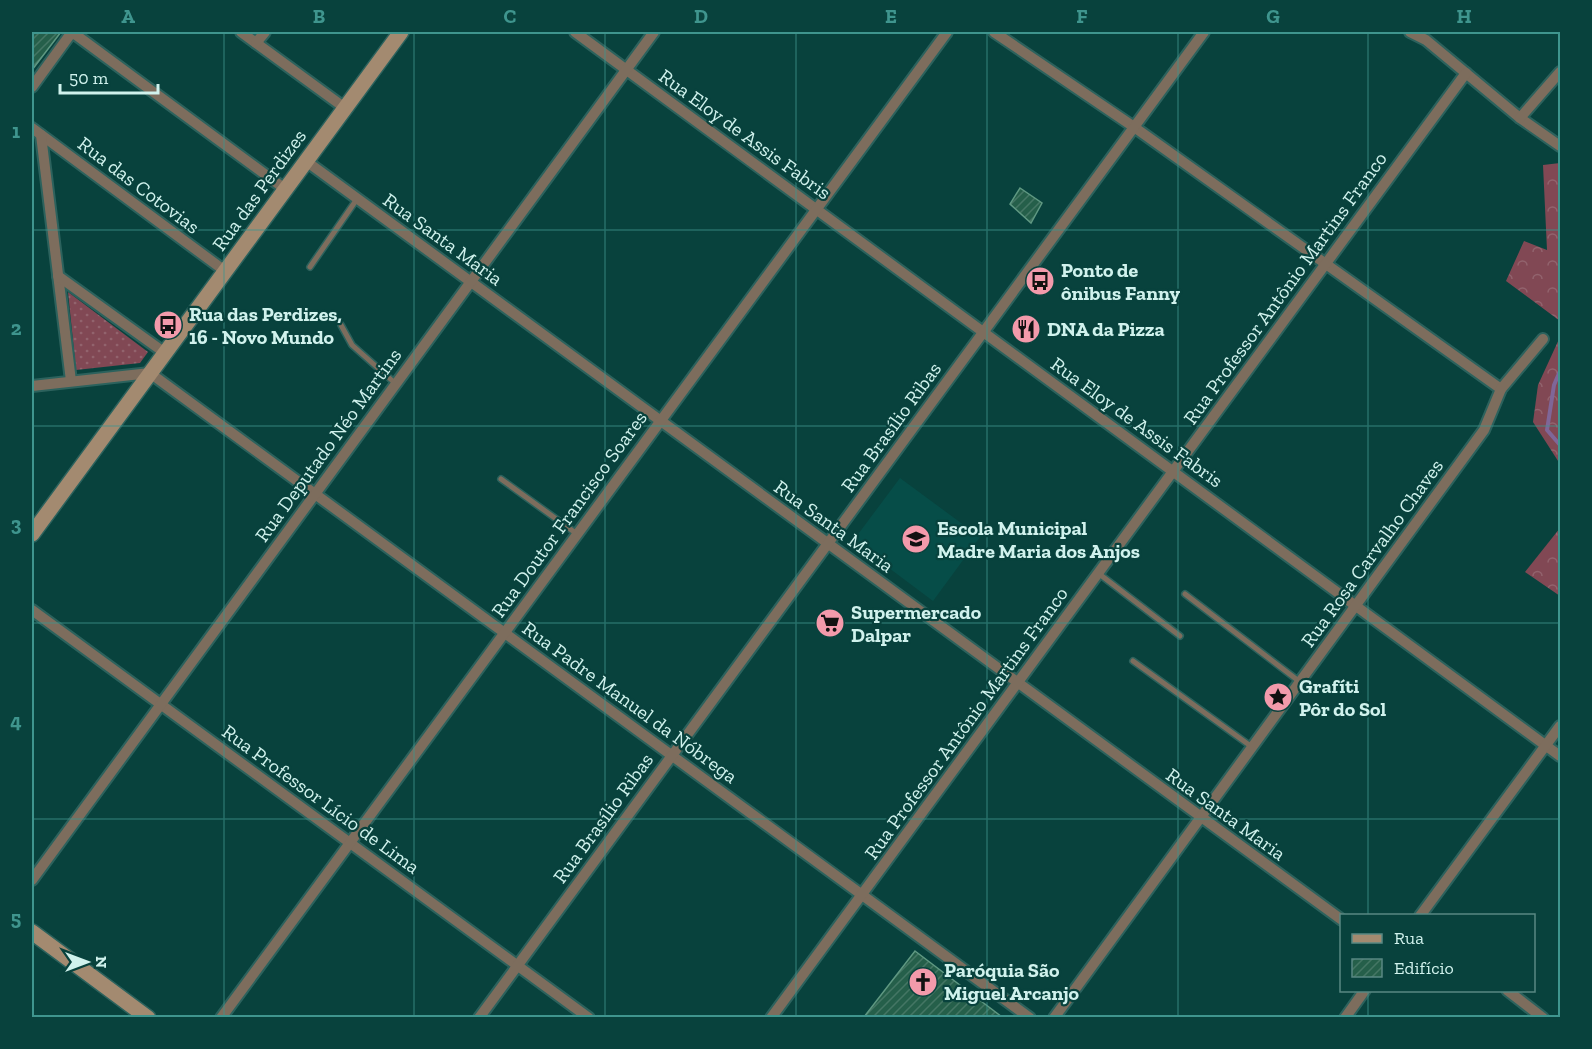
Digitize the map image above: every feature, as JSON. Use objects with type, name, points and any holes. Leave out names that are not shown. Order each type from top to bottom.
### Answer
[{"type":"street","points":[[32,87],[72,32],[285,189]]},
{"type":"street","points":[[241,32],[345,108]]},
{"type":"street","points":[[256,43],[265,32]]},
{"type":"street","name":"Rua das Perdizes","points":[[32,534],[401,32]]},
{"type":"street","name":"Rua Eloy de Assis Fabris","points":[[575,32],[1560,756]]},
{"type":"street","name":"Rua Deputado Néo Martins","points":[[32,880],[654,32]]},
{"type":"street","name":"Rua Doutor Francisco Soares","points":[[220,1017],[947,32]]},
{"type":"street","points":[[994,32],[1134,127],[1501,389]]},
{"type":"street","name":"Rua Brasílio Ribas","points":[[479,1017],[1204,32]]},
{"type":"street","points":[[1410,32],[1429,36],[1466,73],[1521,118],[1560,146]]},
{"type":"street","points":[[1521,118],[1560,72]]},
{"type":"street","name":"Rua Professor Antônio Martins Franco","points":[[771,1017],[1466,73]]},
{"type":"street","name":"Rua das Cotovias","points":[[32,128],[225,271]]},
{"type":"street","points":[[41,135],[71,381]]},
{"type":"street","name":"Rua Santa Maria","points":[[306,161],[1340,919]]},
{"type":"street","points":[[58,276],[165,353]]},
{"type":"street","name":"Rua Rosa Carvalho Chaves","points":[[1054,1017],[1485,430],[1501,389],[1543,339]]},
{"type":"street","points":[[32,386],[150,373]]},
{"type":"street","name":"Rua Padre Manuel da Nóbrega","points":[[150,373],[1030,1017]]},
{"type":"street","name":"Rua Professor Lício de Lima","points":[[32,610],[589,1017]]},
{"type":"street","points":[[1421,914],[1560,726]]},
{"type":"street","points":[[32,932],[148,1017]]},
{"type":"street","points":[[1345,1017],[1364,992]]},
{"type":"street","points":[[1510,992],[1543,1017]]},
{"type":"lane","points":[[310,267],[358,198]]},
{"type":"lane","points":[[341,325],[352,345],[396,384]]},
{"type":"lane","points":[[501,479],[577,534]]},
{"type":"lane","points":[[1098,573],[1180,636]]},
{"type":"lane","points":[[1185,594],[1300,682]]},
{"type":"lane","points":[[1132,662],[1252,747]]},
{"type":"shaded area","name":"Escola Municipal Madre Maria dos Anjos","points":[[900,478],[980,537],[933,601],[853,541]]},
{"type":"green space","points":[[1560,163],[1560,321],[1506,281],[1524,241],[1547,250],[1543,165]]},
{"type":"green space","points":[[68,292],[148,352],[140,363],[76,370]]},
{"type":"green space","points":[[1560,337],[1560,464],[1533,422],[1538,385]]},
{"type":"green space","points":[[1560,528],[1560,596],[1525,572]]},
{"type":"building","points":[[32,32],[61,32],[32,70]]},
{"type":"building","points":[[1020,188],[1042,203],[1031,223],[1010,204]]},
{"type":"building","name":"DNA da Pizza","points":[[1023,318],[1037,329],[1030,341],[1015,330]]},
{"type":"building","name":"Paróquia São Miguel Arcanjo","points":[[915,951],[1002,1017],[864,1017]]},
{"type":"waterway","points":[[1560,371],[1554,385],[1547,430],[1560,445]]},
{"type":"place","name":"Ponto de ônibus Fanny","points":[[1040,281]]},
{"type":"place","name":"Rua das Perdizes, 16 - Novo Mundo","points":[[168,325]]},
{"type":"place","name":"DNA da Pizza","points":[[1026,329]]},
{"type":"place","name":"Escola Municipal Madre Maria dos Anjos","points":[[916,539]]},
{"type":"place","name":"Supermercado Dalpar","points":[[830,623]]},
{"type":"place","name":"Grafíti Pôr do Sol","points":[[1278,697]]},
{"type":"place","name":"Paróquia São Miguel Arcanjo","points":[[923,982]]}]
